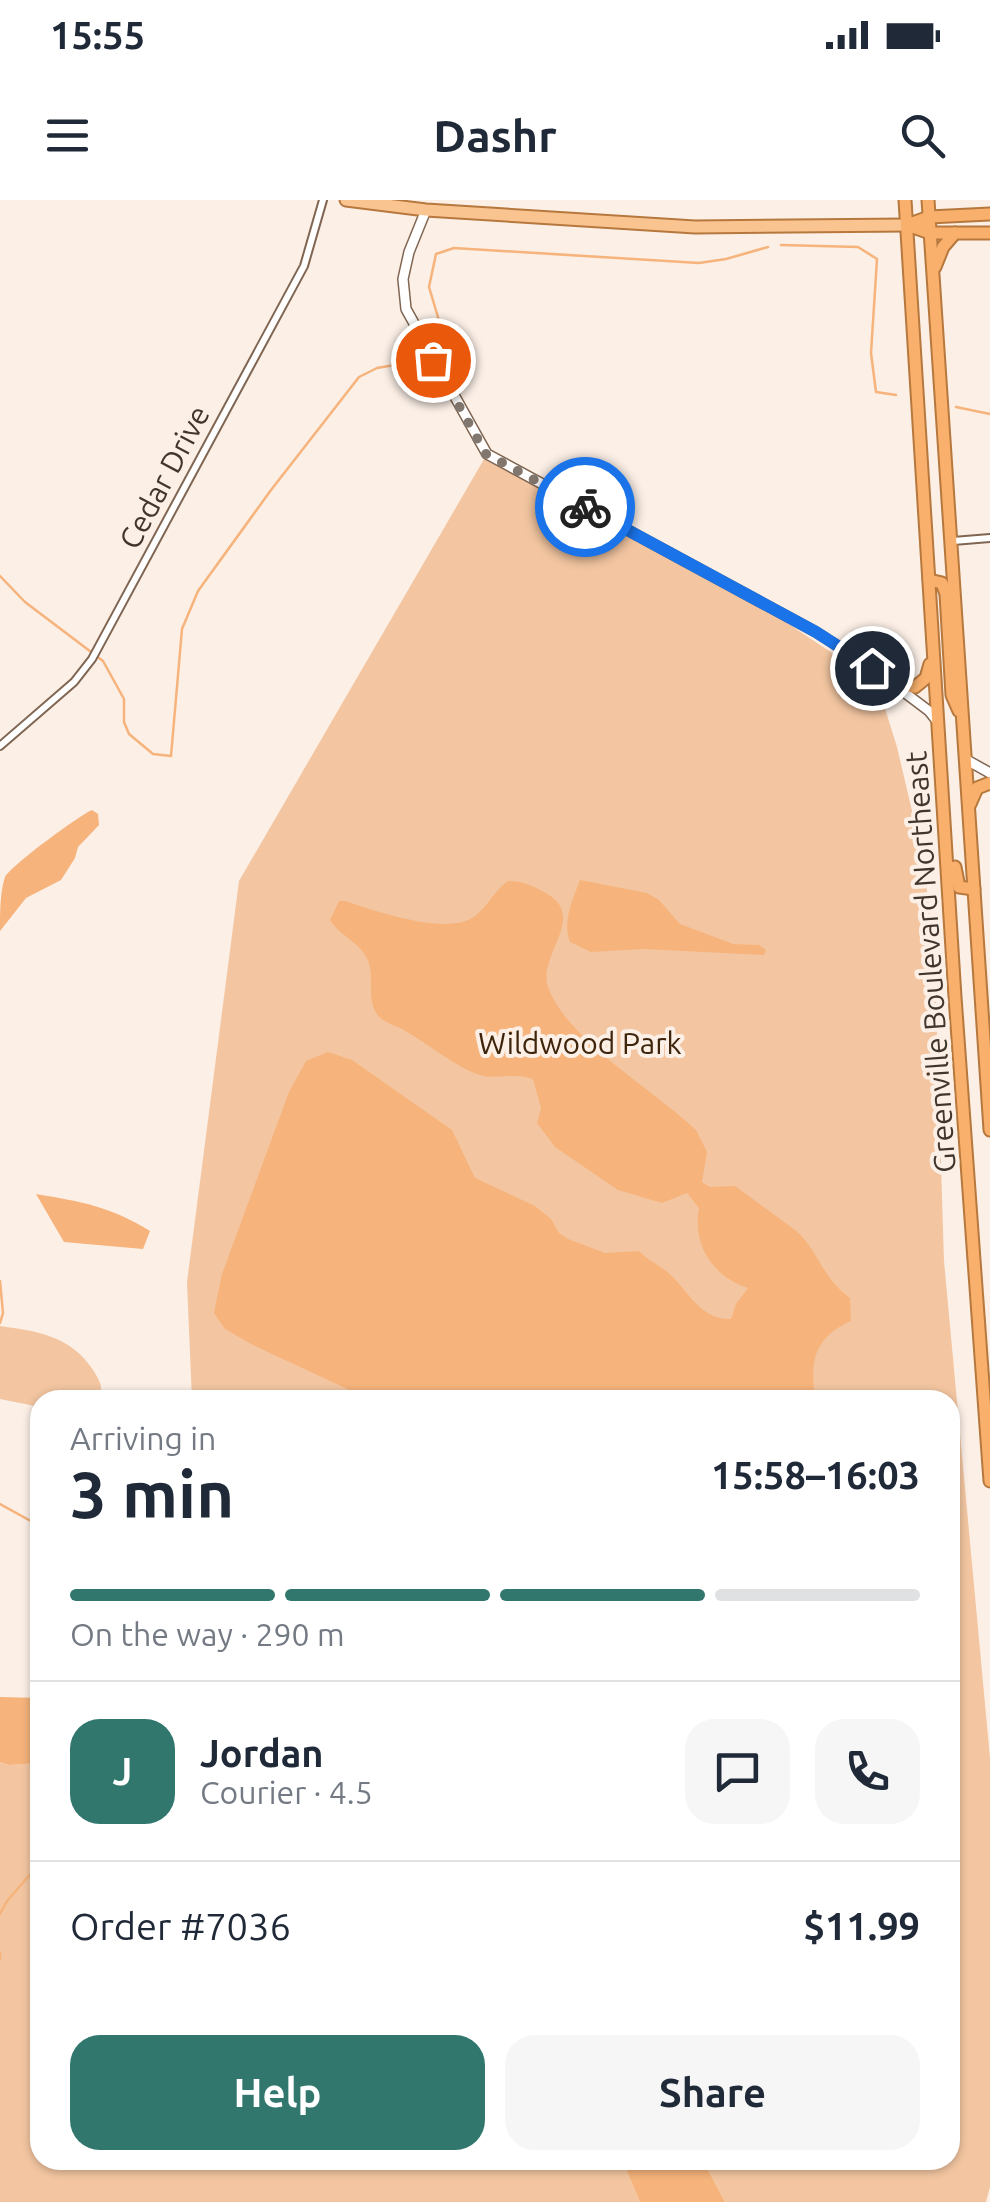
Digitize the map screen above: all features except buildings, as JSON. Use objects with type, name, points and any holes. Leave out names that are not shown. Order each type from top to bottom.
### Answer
[{"type":"highway","name":"Greenville Boulevard Northeast","points":[[905,200],[990,1481]]},
{"type":"highway","name":"Greenville Boulevard Northeast","points":[[928,200],[990,1130]]},
{"type":"highway","points":[[907,225],[929,216],[990,214]]},
{"type":"highway","points":[[907,225],[930,233],[987,233]]},
{"type":"highway","points":[[932,286],[937,259],[955,233]]},
{"type":"highway","points":[[928,580],[942,583],[946,594],[952,695],[963,720]]},
{"type":"highway","points":[[892,683],[910,688],[921,684],[933,655]]},
{"type":"highway","points":[[940,754],[949,781],[955,877],[958,887],[974,889]]},
{"type":"highway","points":[[968,808],[978,788],[990,783]]},
{"type":"main road","points":[[346,200],[695,227],[907,225]]},
{"type":"street","name":"Cedar Drive","points":[[0,746],[74,682],[92,659],[304,266],[323,200]]},
{"type":"street","points":[[429,205],[403,279],[406,309],[486,454],[816,632],[892,683],[937,721]]},
{"type":"street","points":[[953,540],[990,538]]},
{"type":"street","points":[[965,759],[990,773]]},
{"type":"green space","name":"Wildwood Park","points":[[487,454],[736,589],[877,683],[921,849],[934,940],[944,1261],[956,1390],[192,1390],[187,1282],[239,881]]},
{"type":"green space","points":[[0,1326],[64,1342],[93,1370],[101,1390],[30,1390],[30,1405],[0,1399]]},
{"type":"green space","name":"Wildwood Park","points":[[960,1434],[990,1758],[990,2187],[986,2202],[725,2202],[708,2170],[960,2170]]},
{"type":"green space","points":[[0,1762],[30,1764],[30,2170],[626,2170],[640,2202],[0,2202]]},
{"type":"shaded area","points":[[92,810],[98,814],[99,825],[78,847],[61,880],[26,898],[0,931],[5,877]]},
{"type":"shaded area","points":[[580,880],[647,893],[659,900],[680,924],[733,944],[759,945],[766,950],[764,955],[643,949],[591,952],[570,942],[568,934],[569,910]]},
{"type":"shaded area","points":[[508,881],[518,882],[557,902],[563,924],[549,962],[548,987],[573,1026],[592,1045],[696,1130],[707,1152],[702,1182],[710,1187],[735,1186],[795,1230],[832,1281],[850,1298],[851,1321],[829,1335],[817,1353],[814,1390],[350,1390],[253,1345],[225,1329],[214,1313],[222,1274],[289,1092],[306,1061],[328,1052],[352,1060],[452,1130],[475,1178],[535,1206],[568,1239],[605,1253],[639,1251],[673,1278],[701,1308],[731,1319],[748,1288],[725,1276],[708,1258],[699,1235],[699,1208],[687,1193],[662,1203],[618,1190],[555,1147],[537,1123],[541,1108],[533,1079],[471,1072],[383,1020],[373,1005],[367,958],[330,920],[339,901],[345,901],[412,920],[463,922],[480,912]]},
{"type":"shaded area","points":[[36,1194],[122,1216],[150,1231],[143,1249],[64,1242]]},
{"type":"shaded area","points":[[0,1697],[30,1698],[30,1764],[0,1762]]},
{"type":"shaded area","points":[[626,2170],[708,2170],[725,2202],[640,2202]]},
{"type":"waterway","points":[[781,245],[858,247],[877,259],[871,353],[876,392],[896,395]]},
{"type":"waterway","points":[[442,356],[449,354],[429,287],[436,254],[454,248],[699,263],[768,247]]},
{"type":"waterway","points":[[0,576],[25,602],[103,661],[124,699],[124,722],[129,734],[153,754],[171,756],[182,629],[198,591],[359,377],[377,368],[418,361]]},
{"type":"waterway","points":[[956,407],[990,414]]},
{"type":"waterway","points":[[0,1281],[0,1323]]},
{"type":"waterway","points":[[0,1504],[30,1520]]},
{"type":"waterway","points":[[0,1914],[30,1875]]},
{"type":"waterway","points":[[0,1953],[0,1959]]},
{"type":"way so far","points":[[433,360],[486,454],[585,507]]},
{"type":"route","points":[[585,507],[816,632],[872,668]]}]
